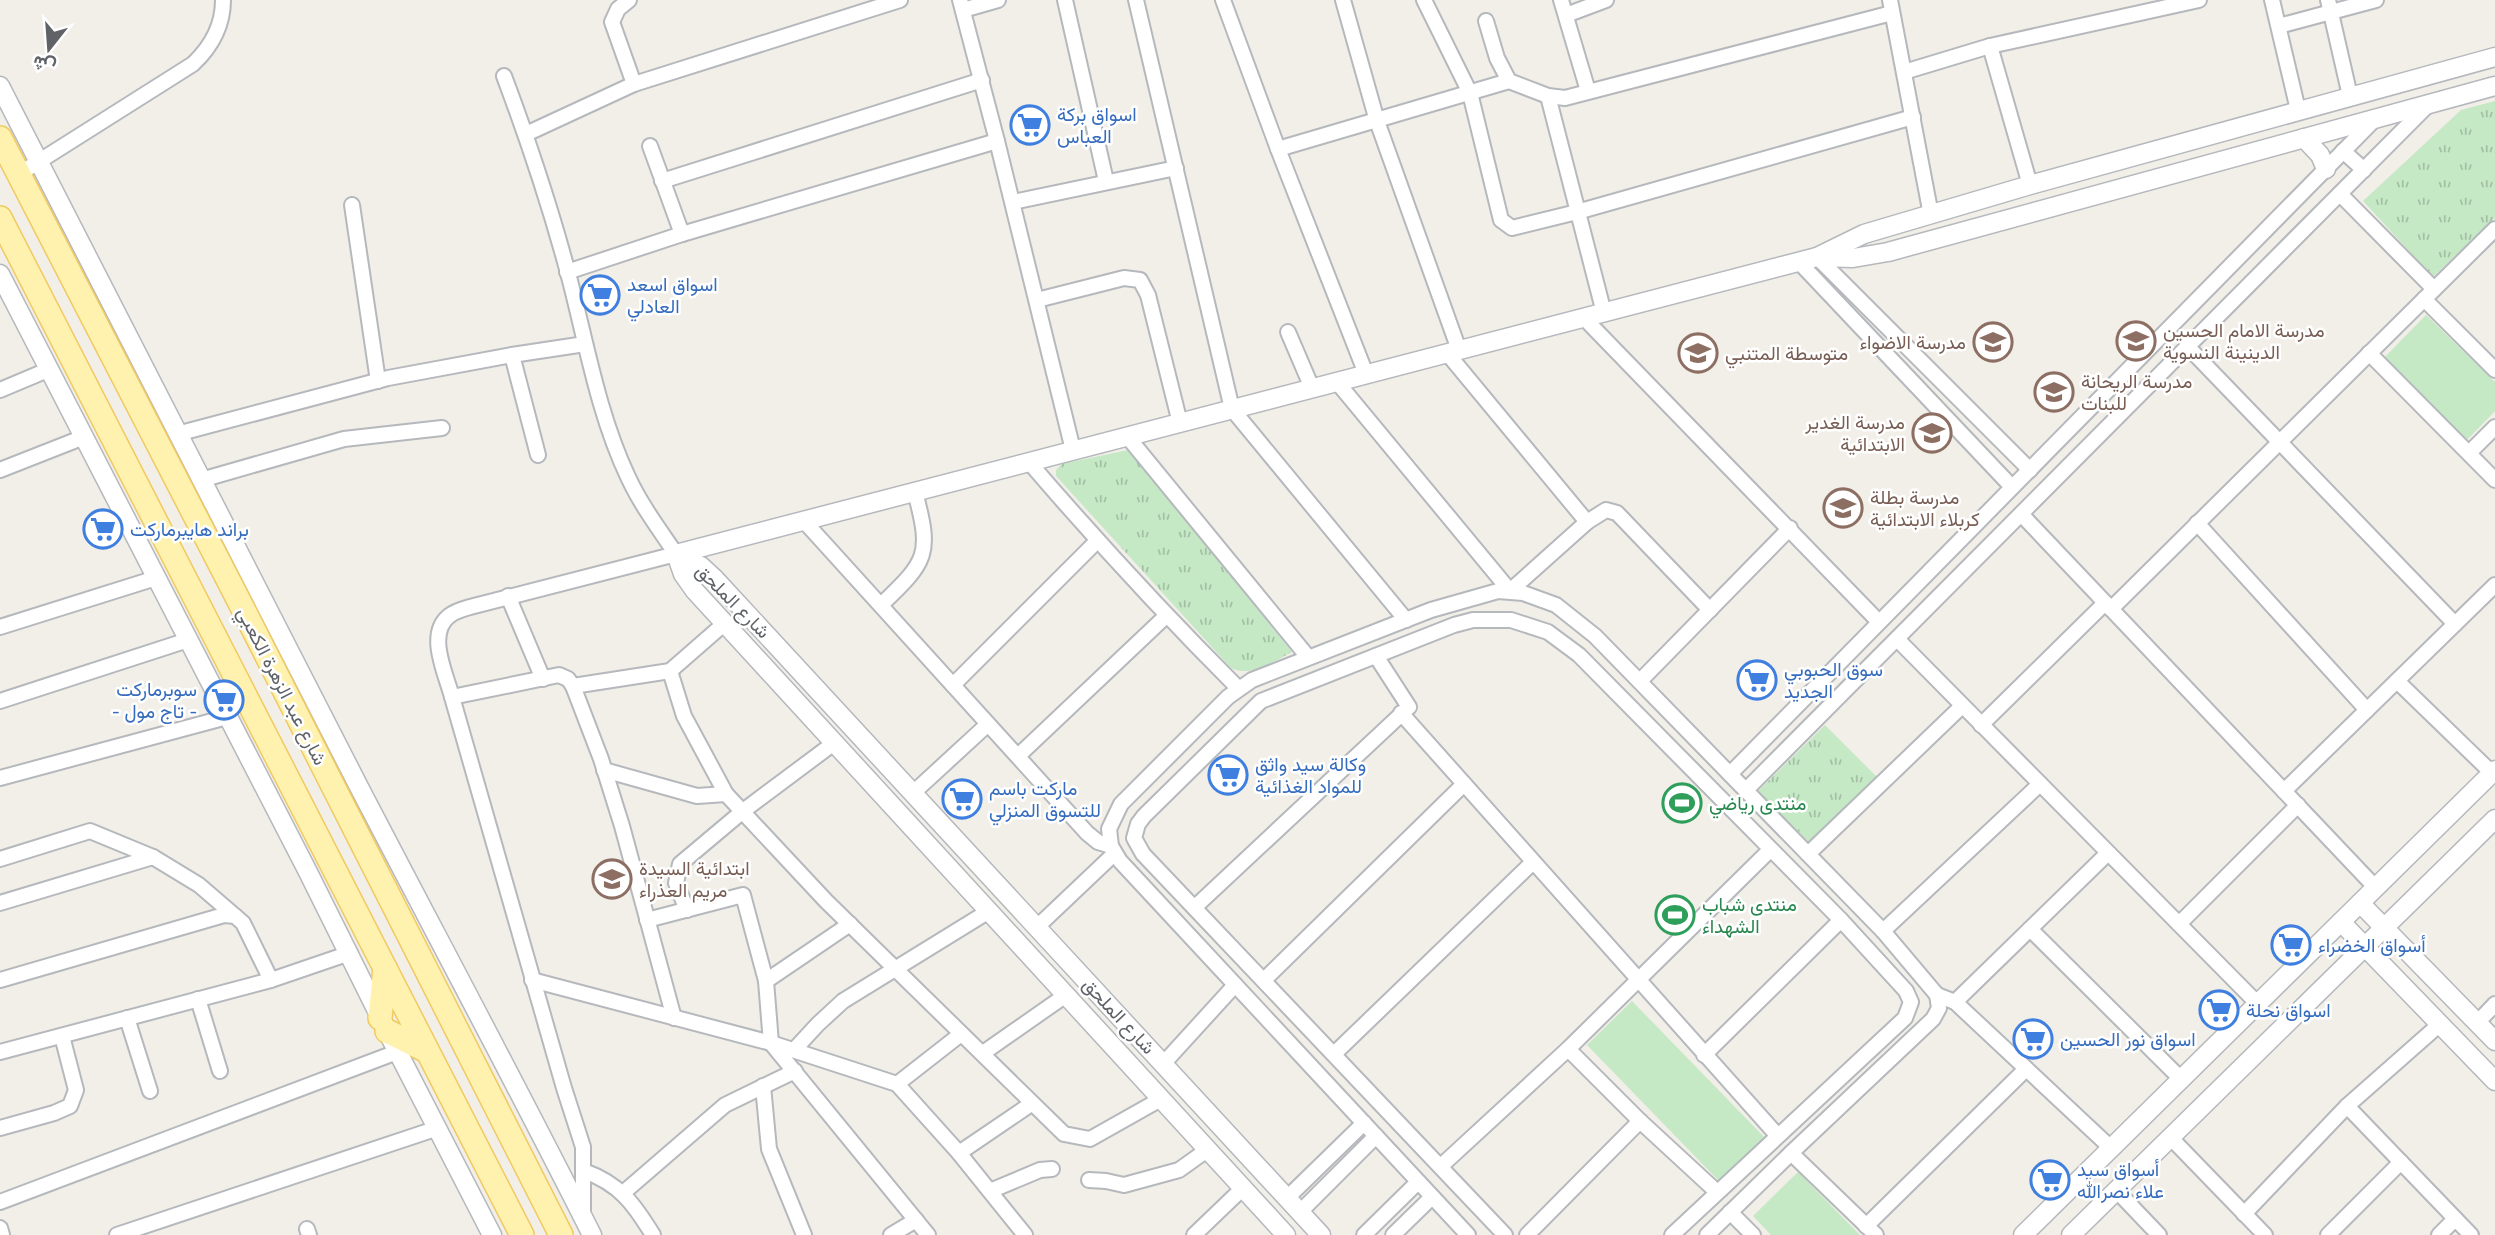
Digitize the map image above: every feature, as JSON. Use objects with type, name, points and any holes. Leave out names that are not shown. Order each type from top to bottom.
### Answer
[{"type":"main road","name":"شارع عبد الزهرة الكعبي","points":[[0,138],[273,667],[561,1235]]},
{"type":"main road","name":"شارع عبد الزهرة الكعبي","points":[[0,218],[522,1235]]},
{"type":"main road","points":[[205,618],[212,620],[226,616],[236,606],[238,599]]},
{"type":"main road","points":[[235,677],[244,666],[251,663],[273,667]]},
{"type":"main road","points":[[385,968],[384,1024],[427,1051]]},
{"type":"street","points":[[19,174],[193,64],[214,38],[222,17],[223,0]]},
{"type":"street","points":[[629,0],[618,9],[612,22],[634,84]]},
{"type":"street","points":[[526,134],[634,84],[900,0]]},
{"type":"street","points":[[998,0],[961,5],[998,141],[1073,450]]},
{"type":"street","points":[[1065,0],[1106,181]]},
{"type":"street","points":[[1136,0],[1232,410],[1405,620]]},
{"type":"street","points":[[1223,0],[1366,374]]},
{"type":"street","points":[[1343,0],[1377,121],[1453,352],[1587,522]]},
{"type":"street","points":[[1424,0],[1469,93],[1504,224],[1517,227],[1577,212],[1913,117]]},
{"type":"street","points":[[1561,0],[1588,91]]},
{"type":"street","points":[[1566,15],[1606,0]]},
{"type":"street","points":[[1904,72],[1990,46],[2199,0]]},
{"type":"street","points":[[2272,0],[2298,110]]},
{"type":"street","points":[[2278,26],[2329,6],[2376,0]]},
{"type":"street","points":[[1278,149],[1508,81],[1548,96],[1565,98],[1891,6],[1931,215]]},
{"type":"street","points":[[2329,6],[2350,96]]},
{"type":"street","points":[[1486,21],[1497,58],[1508,81]]},
{"type":"street","points":[[1990,46],[2030,186]]},
{"type":"street","points":[[583,1218],[583,1147],[532,979],[438,642],[438,630],[451,614],[508,596],[1799,262],[1817,257],[1864,234],[2298,110],[2495,57]]},
{"type":"street","points":[[504,76],[526,134],[568,272],[614,446],[628,479],[648,514],[676,554]]},
{"type":"street","points":[[662,181],[982,80]]},
{"type":"street","points":[[0,86],[592,1235]]},
{"type":"street","points":[[1817,257],[1853,258],[1888,252],[2495,86]]},
{"type":"street","points":[[1548,96],[1604,313]]},
{"type":"street","points":[[1746,790],[2429,104]]},
{"type":"street","points":[[1730,774],[2376,118]]},
{"type":"street","points":[[2304,138],[2319,155],[2326,169]]},
{"type":"street","points":[[568,272],[682,234],[998,141]]},
{"type":"street","points":[[650,146],[682,234]]},
{"type":"street","points":[[2343,152],[2364,170]]},
{"type":"street","points":[[1013,202],[1176,168]]},
{"type":"street","points":[[2340,194],[2495,370]]},
{"type":"street","points":[[352,205],[377,381]]},
{"type":"street","points":[[1981,725],[2197,523],[2495,229]]},
{"type":"street","points":[[1817,257],[2030,470]]},
{"type":"street","points":[[1799,262],[2012,487]]},
{"type":"street","points":[[0,276],[350,953],[397,1052],[438,1128],[486,1233]]},
{"type":"street","points":[[1037,300],[1124,278],[1140,280],[1148,295],[1180,423]]},
{"type":"street","points":[[1584,318],[1879,622]]},
{"type":"street","points":[[1288,332],[1312,388]]},
{"type":"street","points":[[177,434],[377,381],[585,344]]},
{"type":"street","points":[[2188,347],[2455,624]]},
{"type":"street","points":[[2369,353],[2495,480]]},
{"type":"street","points":[[512,355],[538,456]]},
{"type":"street","points":[[0,390],[50,369]]},
{"type":"street","points":[[1337,382],[1510,591]]},
{"type":"street","points":[[2469,453],[2495,427]]},
{"type":"street","points":[[201,480],[344,439],[442,428]]},
{"type":"street","points":[[1127,436],[1308,657]]},
{"type":"street","points":[[0,470],[85,437]]},
{"type":"street","points":[[1030,462],[1166,616],[1238,688]]},
{"type":"street","points":[[881,606],[912,576],[923,554],[926,537],[915,492]]},
{"type":"street","points":[[1510,591],[1600,511],[1606,510],[1616,513],[1710,610]]},
{"type":"street","points":[[2021,514],[2376,888]]},
{"type":"street","points":[[804,521],[1092,838],[1112,850],[1468,1235]]},
{"type":"street","points":[[2197,523],[2367,710]]},
{"type":"street","points":[[1640,681],[1790,528]]},
{"type":"street","points":[[953,685],[1097,541]]},
{"type":"street","name":"شارع الملحق","points":[[676,554],[689,583],[1286,1235]]},
{"type":"street","name":"شارع الملحق","points":[[676,554],[693,561],[708,572],[1321,1235]]},
{"type":"street","points":[[0,627],[156,578]]},
{"type":"street","points":[[2284,791],[2495,585]]},
{"type":"street","points":[[1112,850],[1109,830],[1121,804],[1238,688],[1267,673],[1461,600],[1510,591],[1537,597],[1556,605],[1595,636],[1883,931],[1937,995],[1955,1002],[2111,1148]]},
{"type":"street","points":[[508,596],[543,679]]},
{"type":"street","points":[[1018,756],[1166,616]]},
{"type":"street","points":[[1506,1235],[1137,846],[1134,838],[1138,824],[1221,738],[1261,701],[1472,620],[1511,620],[1530,625],[1564,642],[1841,920],[1906,991],[1911,1002],[1905,1018],[1672,1235]]},
{"type":"street","points":[[573,686],[670,671],[725,623]]},
{"type":"street","points":[[1897,639],[2258,1004]]},
{"type":"street","points":[[0,701],[188,640]]},
{"type":"street","points":[[1348,642],[1359,663]]},
{"type":"street","points":[[1195,907],[1409,707],[1376,656]]},
{"type":"street","points":[[670,671],[684,716],[726,794],[850,924],[1064,1134],[1090,1139],[1161,1099]]},
{"type":"street","points":[[452,697],[559,675],[568,679],[573,686],[604,770],[674,1018]]},
{"type":"street","points":[[2022,1235],[2494,771],[2397,681]]},
{"type":"street","points":[[1808,854],[1962,706]]},
{"type":"street","points":[[1401,713],[1777,1135]]},
{"type":"street","points":[[1653,729],[1671,713]]},
{"type":"street","points":[[0,778],[228,717]]},
{"type":"street","points":[[913,793],[988,724]]},
{"type":"street","points":[[687,910],[676,883],[680,864],[743,811],[834,743]]},
{"type":"street","points":[[604,770],[697,796],[726,794]]},
{"type":"street","points":[[1264,980],[1464,784]]},
{"type":"street","points":[[1883,931],[2040,784]]},
{"type":"street","points":[[2179,924],[2298,805]]},
{"type":"street","points":[[2071,1235],[2495,819]]},
{"type":"street","points":[[0,859],[90,831],[153,857],[199,885],[243,923],[271,980]]},
{"type":"street","points":[[1037,927],[1112,850]]},
{"type":"street","points":[[1441,1167],[1639,981],[1770,850]]},
{"type":"street","points":[[1955,1002],[2108,853]]},
{"type":"street","points":[[0,903],[153,857]]},
{"type":"street","points":[[1334,1054],[1533,862]]},
{"type":"street","points":[[647,920],[743,895],[766,981],[771,1043],[928,1235]]},
{"type":"street","points":[[2360,903],[2495,1041]]},
{"type":"street","points":[[794,1050],[843,1001],[989,911]]},
{"type":"street","points":[[0,981],[224,915],[235,916]]},
{"type":"street","points":[[1704,1055],[1841,920]]},
{"type":"street","points":[[2341,922],[2495,1081]]},
{"type":"street","points":[[766,981],[850,924]]},
{"type":"street","points":[[2030,929],[2181,1079]]},
{"type":"street","points":[[0,1052],[271,980],[350,953]]},
{"type":"street","points":[[532,979],[771,1043],[897,1084],[959,1153],[1026,1235]]},
{"type":"street","points":[[1163,1064],[1234,985]]},
{"type":"street","points":[[983,1054],[1066,995]]},
{"type":"street","points":[[1911,1002],[1937,995]]},
{"type":"street","points":[[1707,1235],[1933,1019],[1939,1008],[1937,995]]},
{"type":"street","points":[[198,999],[220,1071]]},
{"type":"street","points":[[2477,1023],[2495,1004]]},
{"type":"street","points":[[127,1018],[150,1091]]},
{"type":"street","points":[[2244,1214],[2347,1106],[2440,1024]]},
{"type":"street","points":[[1289,1044],[1307,1026]]},
{"type":"street","points":[[897,1084],[961,1034]]},
{"type":"street","points":[[0,1128],[54,1113],[70,1106],[75,1099],[76,1090],[62,1036]]},
{"type":"street","points":[[1568,1049],[1717,1192]]},
{"type":"street","points":[[0,1202],[397,1052]]},
{"type":"street","points":[[1791,1153],[1871,1230],[2026,1069]]},
{"type":"street","points":[[624,1193],[725,1105],[795,1071]]},
{"type":"street","points":[[763,1086],[769,1149],[804,1235]]},
{"type":"street","points":[[959,1153],[1031,1104]]},
{"type":"street","points":[[2347,1106],[2471,1235]]},
{"type":"street","points":[[1193,1134],[1206,1129],[1212,1116]]},
{"type":"street","points":[[1527,1235],[1640,1121]]},
{"type":"street","points":[[1287,1198],[1364,1123]]},
{"type":"street","points":[[117,1235],[438,1128]]},
{"type":"street","points":[[1300,1212],[1376,1136]]},
{"type":"street","points":[[2170,1137],[2265,1235]]},
{"type":"street","points":[[1089,1180],[1124,1185],[1179,1170],[1213,1155],[1219,1155],[1226,1147],[1237,1144]]},
{"type":"street","points":[[2328,1235],[2400,1162]]},
{"type":"street","points":[[990,1191],[1040,1170],[1052,1169]]},
{"type":"street","points":[[584,1171],[601,1177],[624,1193],[653,1235]]},
{"type":"street","points":[[1364,1235],[1418,1182]]},
{"type":"street","points":[[1194,1235],[1243,1188]]},
{"type":"street","points":[[2116,1190],[2159,1235]]},
{"type":"street","points":[[1393,1235],[1432,1197]]},
{"type":"street","points":[[1730,1212],[1753,1235]]},
{"type":"street","points":[[2439,1235],[2455,1219]]},
{"type":"street","points":[[891,1235],[916,1220]]},
{"type":"street","points":[[0,1228],[2,1235]]},
{"type":"green space","points":[[2495,101],[2495,218],[2433,277],[2363,201],[2461,110]]},
{"type":"green space","points":[[2426,315],[2495,382],[2495,411],[2466,441],[2383,359]]},
{"type":"green space","points":[[1128,450],[1292,652],[1254,670],[1239,671],[1231,668],[1056,476],[1056,470],[1062,464]]},
{"type":"green space","points":[[1825,725],[1877,777],[1810,843],[1758,791]]},
{"type":"green space","points":[[1632,1001],[1766,1139],[1721,1183],[1587,1045]]},
{"type":"green space","points":[[1798,1172],[1860,1235],[1771,1235],[1753,1216]]},
{"type":"place","name":"اسواق بركة العباس","points":[[1030,125]]},
{"type":"place","name":"اسواق اسعد العادلي","points":[[600,295]]},
{"type":"place","name":"مدرسة الامام الحسين الدينينة النسوية","points":[[2136,341]]},
{"type":"place","name":"مدرسة الاضواء","points":[[1993,342]]},
{"type":"place","name":"متوسطة المتنبي","points":[[1698,353]]},
{"type":"place","name":"مدرسة الريحانة للبنات","points":[[2054,392]]},
{"type":"place","name":"مدرسة الغدير الابتدائية","points":[[1932,433]]},
{"type":"place","name":"مدرسة بطلة كربلاء الابتدائية","points":[[1843,508]]},
{"type":"place","name":"براند هايبرماركت","points":[[103,529]]},
{"type":"place","name":"سوق الحبوبي الجديد","points":[[1757,680]]},
{"type":"place","name":"سوبرماركت - تاج مول -","points":[[224,700]]},
{"type":"place","name":"وكالة سيد واثق للمواد الغذائية","points":[[1228,775]]},
{"type":"place","name":"ماركت باسم للتسوق المنزلي","points":[[962,799]]},
{"type":"place","name":"منتدى رياضي","points":[[1682,803]]},
{"type":"place","name":"ابتدائية السيدة مريم العذراء","points":[[612,879]]},
{"type":"place","name":"منتدى شباب الشهداء","points":[[1675,915]]},
{"type":"place","name":"أسواق الخضراء","points":[[2291,945]]},
{"type":"place","name":"اسواق نحلة","points":[[2219,1010]]},
{"type":"place","name":"اسواق نور الحسين","points":[[2033,1039]]},
{"type":"place","name":"أسواق سيد علاء نصرالله","points":[[2050,1180]]}]
